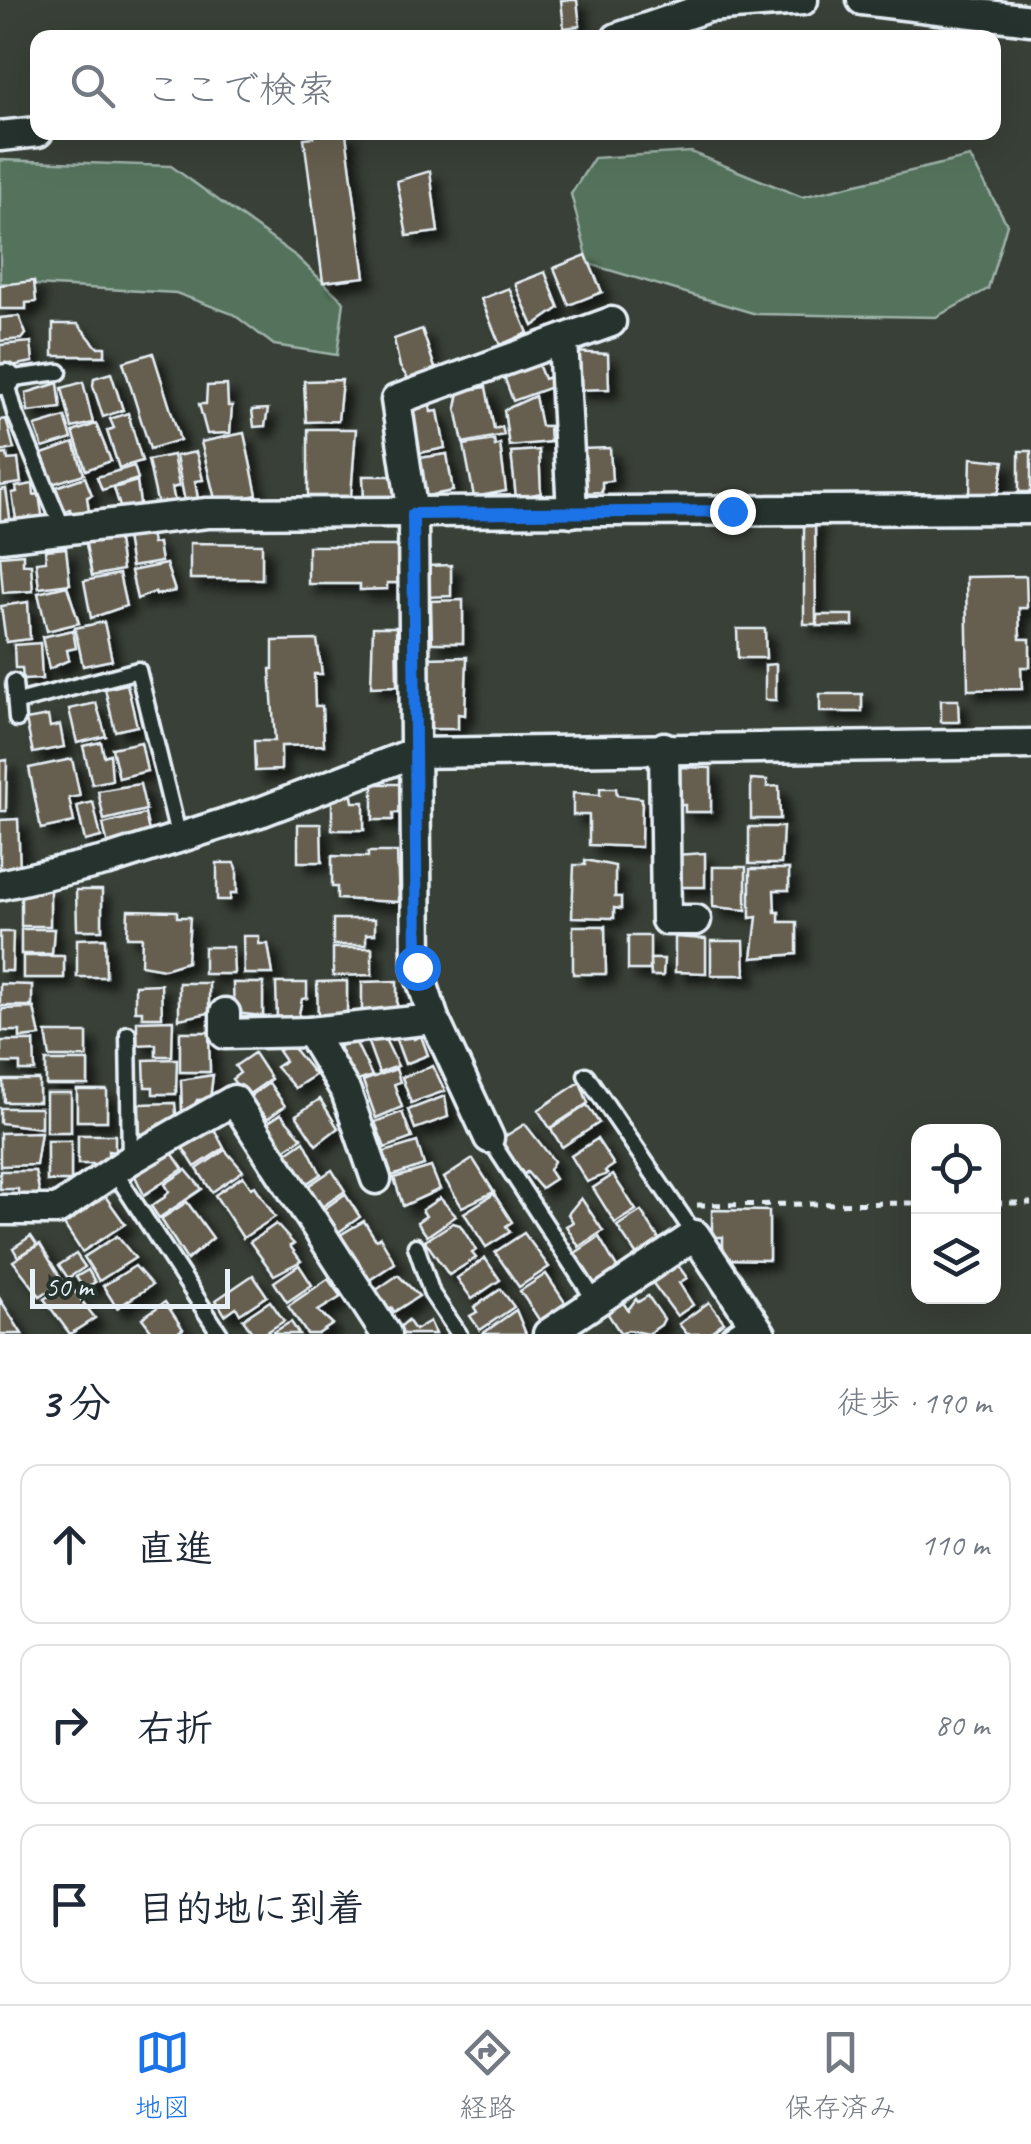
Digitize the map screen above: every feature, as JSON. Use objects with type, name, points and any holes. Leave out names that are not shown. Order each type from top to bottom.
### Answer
[{"type":"street","points":[[640,30],[708,6],[803,0]]},
{"type":"street","points":[[862,0],[1031,20]]},
{"type":"street","points":[[0,136],[30,133]]},
{"type":"street","points":[[489,1138],[434,1019],[417,967],[413,514],[396,400],[611,322]]},
{"type":"street","points":[[563,340],[572,512]]},
{"type":"street","points":[[0,537],[206,513],[1031,509]]},
{"type":"street","points":[[0,885],[179,838],[263,811],[413,752],[1031,744]]},
{"type":"street","points":[[664,747],[666,920],[696,920]]},
{"type":"street","points":[[225,1034],[310,1032],[434,1019]]},
{"type":"street","points":[[310,1032],[346,1092],[376,1179]]},
{"type":"street","points":[[0,1210],[57,1210],[122,1165],[234,1100],[386,1334]]},
{"type":"street","points":[[548,1334],[694,1235],[747,1329]]},
{"type":"lane","points":[[59,372],[3,380],[63,529]]},
{"type":"lane","points":[[18,702],[138,670],[179,838]]},
{"type":"lane","points":[[14,682],[17,719]]},
{"type":"lane","points":[[128,1034],[122,1165],[220,1334]]},
{"type":"lane","points":[[586,1075],[694,1235]]},
{"type":"lane","points":[[489,1138],[596,1302]]},
{"type":"lane","points":[[416,1246],[432,1294],[459,1334]]},
{"type":"path","points":[[675,1212],[700,1204],[911,1203]]},
{"type":"path","points":[[1001,1203],[1031,1203]]},
{"type":"green space","points":[[691,152],[802,197],[970,157],[1007,224],[988,289],[936,317],[756,314],[589,264],[571,194],[594,158]]},
{"type":"green space","points":[[0,160],[171,166],[297,257],[344,302],[337,355],[274,345],[233,314],[176,293],[0,283]]},
{"type":"building","points":[[561,0],[577,0],[580,26],[564,28]]},
{"type":"building","points":[[304,140],[347,140],[365,277],[323,282]]},
{"type":"building","points":[[430,171],[438,232],[407,236],[397,181]]},
{"type":"building","points":[[586,255],[602,292],[569,305],[554,268]]},
{"type":"building","points":[[545,272],[559,308],[533,326],[515,284]]},
{"type":"building","points":[[34,281],[36,302],[26,303],[26,309],[0,309],[0,285]]},
{"type":"building","points":[[509,288],[528,333],[500,345],[481,299]]},
{"type":"building","points":[[19,316],[26,334],[22,339],[0,341],[0,318]]},
{"type":"building","points":[[53,324],[78,324],[97,347],[105,347],[105,356],[53,356]]},
{"type":"building","points":[[422,329],[436,371],[409,380],[400,367],[394,339]]},
{"type":"building","points":[[31,342],[33,362],[0,368],[0,345]]},
{"type":"building","points":[[574,352],[608,354],[609,389],[576,390]]},
{"type":"building","points":[[153,353],[180,440],[150,449],[123,362]]},
{"type":"building","points":[[536,359],[544,379],[556,375],[557,385],[513,401],[502,371]]},
{"type":"building","points":[[111,373],[123,410],[103,417],[94,378]]},
{"type":"building","points":[[342,380],[338,421],[306,422],[304,381]]},
{"type":"building","points":[[83,382],[93,423],[72,428],[62,388]]},
{"type":"building","points":[[58,383],[61,408],[28,412],[26,393]]},
{"type":"building","points":[[473,384],[474,389],[486,387],[494,429],[502,427],[504,435],[463,443],[456,408],[459,392]]},
{"type":"building","points":[[227,385],[228,406],[232,406],[230,433],[207,434],[199,404],[206,404],[207,386]]},
{"type":"building","points":[[535,396],[541,426],[549,426],[550,442],[509,446],[504,410]]},
{"type":"building","points":[[430,404],[431,412],[438,411],[445,448],[415,454],[407,409]]},
{"type":"building","points":[[268,409],[265,426],[254,427],[252,410]]},
{"type":"building","points":[[128,413],[142,461],[119,468],[107,431],[114,428],[110,419]]},
{"type":"building","points":[[65,417],[72,439],[43,448],[35,426]]},
{"type":"building","points":[[6,419],[14,449],[0,452],[0,420]]},
{"type":"building","points":[[96,424],[111,461],[86,470],[73,432]]},
{"type":"building","points":[[308,429],[356,429],[351,496],[308,496]]},
{"type":"building","points":[[244,433],[257,495],[216,503],[201,442]]},
{"type":"building","points":[[494,440],[495,446],[500,444],[506,491],[474,497],[464,445]]},
{"type":"building","points":[[74,443],[84,474],[52,484],[42,454]]},
{"type":"building","points":[[610,448],[612,481],[602,482],[602,492],[582,493],[581,449]]},
{"type":"building","points":[[539,450],[541,493],[516,498],[511,452]]},
{"type":"building","points":[[1019,451],[1031,451],[1031,492],[1019,492]]},
{"type":"building","points":[[196,452],[203,480],[195,481],[198,499],[185,502],[176,456]]},
{"type":"building","points":[[7,454],[8,460],[18,459],[21,483],[0,486],[0,455]]},
{"type":"building","points":[[447,454],[453,491],[426,496],[419,458]]},
{"type":"building","points":[[173,455],[179,486],[172,488],[175,502],[158,506],[148,460]]},
{"type":"building","points":[[971,458],[1004,461],[998,495],[970,495]]},
{"type":"building","points":[[134,466],[138,479],[102,490],[97,477]]},
{"type":"building","points":[[363,476],[394,476],[394,500],[364,500]]},
{"type":"building","points":[[85,477],[92,495],[87,497],[89,512],[73,518],[70,509],[64,512],[56,487]]},
{"type":"building","points":[[137,481],[140,504],[121,510],[114,488]]},
{"type":"building","points":[[33,484],[34,495],[39,494],[43,521],[17,526],[12,493],[17,492],[16,487]]},
{"type":"building","points":[[6,489],[11,525],[0,527],[0,490]]},
{"type":"building","points":[[804,519],[815,519],[816,624],[804,624]]},
{"type":"building","points":[[117,533],[122,570],[92,576],[85,539]]},
{"type":"building","points":[[150,533],[152,544],[158,543],[161,562],[131,567],[126,537]]},
{"type":"building","points":[[190,543],[262,544],[262,579],[190,579]]},
{"type":"building","points":[[308,546],[398,546],[398,583],[387,583],[387,589],[360,590],[360,584],[308,584]]},
{"type":"building","points":[[66,548],[70,584],[39,588],[36,562],[46,561],[45,550]]},
{"type":"building","points":[[23,554],[23,564],[31,564],[33,591],[3,593],[0,556]]},
{"type":"building","points":[[166,564],[175,591],[156,595],[155,592],[137,599],[131,571]]},
{"type":"building","points":[[451,565],[451,596],[427,597],[427,566]]},
{"type":"building","points":[[119,574],[126,606],[91,618],[84,581]]},
{"type":"building","points":[[1026,576],[1027,608],[1019,608],[1020,639],[1030,639],[1030,667],[1021,667],[1022,689],[968,690],[966,577]]},
{"type":"building","points":[[67,586],[79,623],[47,631],[38,593]]},
{"type":"building","points":[[463,600],[463,643],[432,643],[431,601]]},
{"type":"building","points":[[28,602],[30,639],[6,642],[1,606]]},
{"type":"building","points":[[817,615],[853,615],[853,626],[817,626]]},
{"type":"building","points":[[104,622],[112,660],[83,666],[75,628]]},
{"type":"building","points":[[373,627],[396,627],[397,686],[371,687]]},
{"type":"building","points":[[737,629],[765,629],[766,658],[738,658]]},
{"type":"building","points":[[73,630],[76,648],[67,650],[69,660],[49,669],[42,637]]},
{"type":"building","points":[[317,640],[322,674],[314,674],[315,706],[322,706],[324,745],[281,746],[281,770],[255,771],[254,741],[275,741],[270,669],[273,641]]},
{"type":"building","points":[[40,643],[42,679],[23,680],[22,668],[15,668],[14,645]]},
{"type":"building","points":[[467,657],[465,715],[458,714],[458,729],[427,729],[426,658]]},
{"type":"building","points":[[776,664],[776,700],[765,700],[765,665]]},
{"type":"building","points":[[127,684],[137,726],[115,731],[105,689]]},
{"type":"building","points":[[820,694],[862,694],[862,712],[820,712]]},
{"type":"building","points":[[941,700],[958,700],[959,722],[941,722]]},
{"type":"building","points":[[96,703],[106,736],[77,743],[69,709]]},
{"type":"building","points":[[48,716],[50,727],[60,725],[64,747],[33,753],[26,720]]},
{"type":"building","points":[[101,742],[104,756],[110,754],[112,780],[92,784],[83,746]]},
{"type":"building","points":[[141,742],[147,771],[119,778],[112,748]]},
{"type":"building","points":[[72,759],[80,796],[69,798],[74,822],[41,829],[29,768]]},
{"type":"building","points":[[7,760],[6,811],[0,811],[0,761]]},
{"type":"building","points":[[680,767],[711,768],[711,812],[685,812],[685,805],[677,805]]},
{"type":"building","points":[[751,779],[767,780],[767,787],[779,786],[780,819],[751,819]]},
{"type":"building","points":[[140,784],[146,810],[104,820],[98,791]]},
{"type":"building","points":[[373,784],[404,784],[404,813],[393,813],[393,820],[373,820]]},
{"type":"building","points":[[600,788],[616,788],[617,795],[642,798],[641,847],[589,845],[589,815],[573,815],[573,793],[600,795]]},
{"type":"building","points":[[332,795],[352,796],[353,802],[364,802],[364,830],[332,830]]},
{"type":"building","points":[[93,802],[101,837],[85,841],[77,806]]},
{"type":"building","points":[[145,814],[150,836],[108,846],[103,824]]},
{"type":"building","points":[[18,819],[20,870],[0,871],[0,820]]},
{"type":"building","points":[[298,824],[321,824],[322,862],[298,862]]},
{"type":"building","points":[[749,827],[783,827],[781,864],[749,864]]},
{"type":"building","points":[[368,852],[397,852],[399,902],[337,899],[337,887],[332,887],[332,856],[368,857]]},
{"type":"building","points":[[705,853],[705,887],[675,887],[675,855]]},
{"type":"building","points":[[585,860],[615,866],[615,897],[621,897],[621,909],[614,908],[614,918],[572,917],[574,865],[585,865]]},
{"type":"building","points":[[217,863],[235,863],[237,868],[237,893],[231,893],[230,900],[217,900]]},
{"type":"building","points":[[713,867],[746,867],[746,910],[713,907]]},
{"type":"building","points":[[750,869],[789,869],[789,890],[774,890],[775,912],[779,912],[779,922],[797,922],[797,954],[752,958],[757,917],[750,918]]},
{"type":"building","points":[[28,888],[50,888],[50,926],[21,926],[21,893],[28,893]]},
{"type":"building","points":[[76,890],[102,890],[102,930],[77,930]]},
{"type":"building","points":[[128,910],[177,911],[177,917],[190,917],[187,962],[164,969],[141,965],[142,937],[127,937]]},
{"type":"building","points":[[333,919],[375,919],[375,934],[366,934],[366,945],[333,945]]},
{"type":"building","points":[[573,926],[605,926],[606,974],[573,974]]},
{"type":"building","points":[[21,929],[54,929],[52,954],[21,954]]},
{"type":"building","points":[[0,932],[13,932],[12,971],[0,971]]},
{"type":"building","points":[[243,936],[259,936],[259,944],[268,944],[273,974],[244,974]]},
{"type":"building","points":[[628,936],[650,936],[650,970],[628,970]]},
{"type":"building","points":[[675,937],[706,939],[706,973],[675,972]]},
{"type":"building","points":[[105,938],[106,977],[77,977],[77,939]]},
{"type":"building","points":[[711,941],[744,941],[745,975],[711,975]]},
{"type":"building","points":[[204,947],[233,947],[234,974],[204,974]]},
{"type":"building","points":[[333,948],[372,948],[372,975],[333,976]]},
{"type":"building","points":[[23,956],[64,956],[64,978],[23,978]]},
{"type":"building","points":[[650,959],[664,959],[663,976],[651,976]]},
{"type":"building","points":[[347,981],[347,1014],[318,1018],[317,982]]},
{"type":"building","points":[[397,981],[397,1010],[362,1011],[362,982]]},
{"type":"building","points":[[179,983],[209,983],[209,1013],[179,1019]]},
{"type":"building","points":[[233,983],[263,983],[263,1016],[234,1013]]},
{"type":"building","points":[[276,983],[307,983],[307,998],[302,999],[298,1019],[277,1019]]},
{"type":"building","points":[[0,984],[32,985],[32,1006],[0,1006]]},
{"type":"building","points":[[161,984],[162,1017],[142,1017],[142,1011],[135,1011],[135,985]]},
{"type":"building","points":[[34,1008],[40,1036],[20,1038],[20,1031],[2,1031],[2,1009]]},
{"type":"building","points":[[173,1020],[172,1056],[156,1056],[156,1044],[137,1045],[137,1021]]},
{"type":"building","points":[[410,1029],[414,1039],[421,1036],[428,1055],[405,1064],[394,1034]]},
{"type":"building","points":[[180,1032],[209,1032],[210,1072],[180,1072]]},
{"type":"building","points":[[46,1033],[87,1033],[87,1057],[50,1057]]},
{"type":"building","points":[[383,1035],[398,1066],[379,1073],[367,1040]]},
{"type":"building","points":[[1,1041],[34,1041],[35,1071],[20,1071],[20,1063],[1,1063]]},
{"type":"building","points":[[355,1041],[372,1076],[352,1083],[339,1046]]},
{"type":"building","points":[[290,1044],[315,1075],[295,1088],[276,1067],[285,1061],[278,1051]]},
{"type":"building","points":[[254,1053],[271,1079],[242,1099],[233,1086],[236,1084],[232,1079],[240,1073],[235,1066]]},
{"type":"building","points":[[177,1059],[176,1094],[153,1094],[153,1087],[145,1087],[144,1060]]},
{"type":"building","points":[[46,1061],[88,1061],[88,1085],[46,1085]]},
{"type":"building","points":[[433,1066],[445,1091],[411,1103],[402,1077]]},
{"type":"building","points":[[396,1069],[400,1082],[394,1084],[402,1107],[376,1118],[363,1081]]},
{"type":"building","points":[[213,1075],[210,1099],[197,1100],[192,1111],[182,1112],[181,1080]]},
{"type":"building","points":[[3,1080],[39,1080],[39,1102],[4,1102]]},
{"type":"building","points":[[580,1082],[588,1103],[550,1128],[538,1110]]},
{"type":"building","points":[[269,1083],[285,1106],[267,1119],[263,1113],[257,1117],[246,1099]]},
{"type":"building","points":[[77,1090],[107,1090],[107,1121],[77,1121]]},
{"type":"building","points":[[46,1093],[71,1093],[71,1132],[46,1132]]},
{"type":"building","points":[[445,1096],[448,1117],[415,1129],[408,1110]]},
{"type":"building","points":[[320,1099],[338,1128],[316,1145],[296,1115]]},
{"type":"building","points":[[175,1103],[177,1123],[155,1128],[155,1135],[140,1135],[139,1104]]},
{"type":"building","points":[[587,1105],[599,1123],[562,1147],[551,1129]]},
{"type":"building","points":[[0,1108],[41,1108],[41,1128],[0,1123]]},
{"type":"building","points":[[402,1112],[412,1138],[385,1148],[375,1122]]},
{"type":"building","points":[[281,1114],[302,1138],[279,1153],[261,1127]]},
{"type":"building","points":[[525,1124],[554,1161],[549,1170],[555,1179],[541,1188],[527,1172],[521,1176],[496,1142]]},
{"type":"building","points":[[212,1125],[224,1148],[195,1167],[181,1145]]},
{"type":"building","points":[[41,1132],[36,1165],[0,1166],[0,1133]]},
{"type":"building","points":[[78,1135],[115,1135],[115,1152],[108,1151],[108,1164],[78,1164]]},
{"type":"building","points":[[597,1139],[614,1165],[605,1171],[607,1174],[587,1182],[571,1156]]},
{"type":"building","points":[[47,1141],[71,1141],[71,1181],[47,1181]]},
{"type":"building","points":[[304,1141],[321,1174],[301,1187],[281,1157]]},
{"type":"building","points":[[417,1142],[424,1165],[386,1178],[378,1154]]},
{"type":"building","points":[[170,1150],[183,1169],[144,1195],[135,1176]]},
{"type":"building","points":[[225,1150],[243,1171],[212,1192],[197,1169]]},
{"type":"building","points":[[473,1159],[494,1192],[462,1207],[444,1178]]},
{"type":"building","points":[[431,1167],[440,1189],[403,1206],[394,1178]]},
{"type":"building","points":[[186,1170],[202,1189],[159,1218],[151,1206],[169,1191],[165,1184]]},
{"type":"building","points":[[332,1170],[345,1191],[316,1211],[302,1190]]},
{"type":"building","points":[[0,1171],[35,1171],[41,1199],[19,1199],[18,1189],[0,1189]]},
{"type":"building","points":[[613,1175],[636,1210],[615,1223],[593,1188]]},
{"type":"building","points":[[243,1176],[251,1188],[255,1186],[275,1217],[243,1238],[215,1195]]},
{"type":"building","points":[[345,1194],[360,1217],[333,1236],[321,1219],[328,1215],[324,1209]]},
{"type":"building","points":[[494,1194],[512,1222],[506,1226],[510,1232],[486,1247],[464,1213]]},
{"type":"building","points":[[105,1196],[125,1224],[82,1252],[63,1223]]},
{"type":"building","points":[[440,1198],[456,1216],[427,1236],[417,1222],[426,1216],[422,1210]]},
{"type":"building","points":[[581,1198],[603,1231],[579,1247],[566,1226],[573,1222],[568,1214]]},
{"type":"building","points":[[187,1202],[213,1238],[187,1260],[161,1219]]},
{"type":"building","points":[[712,1210],[769,1211],[769,1260],[723,1259],[723,1237],[712,1237]]},
{"type":"building","points":[[641,1211],[661,1242],[638,1257],[617,1226]]},
{"type":"building","points":[[364,1221],[376,1240],[380,1237],[395,1263],[365,1283],[335,1238]]},
{"type":"building","points":[[453,1223],[460,1225],[476,1250],[472,1253],[476,1258],[449,1275],[425,1241]]},
{"type":"building","points":[[276,1224],[294,1244],[290,1246],[301,1261],[274,1275],[250,1242]]},
{"type":"building","points":[[524,1233],[549,1267],[519,1287],[495,1252]]},
{"type":"building","points":[[31,1236],[37,1245],[18,1257],[13,1248]]},
{"type":"building","points":[[117,1236],[135,1258],[99,1281],[84,1257]]},
{"type":"building","points":[[599,1237],[619,1271],[594,1287],[572,1255]]},
{"type":"building","points":[[40,1244],[63,1282],[40,1296],[13,1261]]},
{"type":"building","points":[[76,1254],[85,1267],[68,1278],[59,1265]]},
{"type":"building","points":[[485,1258],[500,1280],[472,1299],[457,1278]]},
{"type":"building","points":[[677,1264],[687,1278],[679,1283],[693,1305],[677,1316],[652,1282]]},
{"type":"building","points":[[299,1265],[312,1285],[287,1302],[274,1282]]},
{"type":"building","points":[[135,1266],[152,1285],[117,1308],[103,1286]]},
{"type":"building","points":[[88,1270],[95,1282],[84,1289],[76,1277]]},
{"type":"building","points":[[546,1274],[568,1307],[542,1324],[520,1291]]},
{"type":"building","points":[[253,1275],[267,1296],[240,1314],[236,1307],[225,1315],[216,1300]]},
{"type":"building","points":[[398,1275],[419,1296],[394,1312],[392,1308],[384,1313],[372,1293]]},
{"type":"building","points":[[328,1279],[341,1297],[318,1311],[333,1324],[318,1334],[307,1334],[288,1306]]},
{"type":"building","points":[[68,1283],[95,1318],[70,1334],[44,1299]]},
{"type":"building","points":[[501,1289],[514,1307],[480,1330],[470,1316],[477,1312],[474,1307]]},
{"type":"building","points":[[648,1296],[664,1319],[661,1325],[648,1334],[628,1330],[621,1334],[604,1308],[620,1298],[628,1310],[636,1299],[638,1302]]},
{"type":"building","points":[[0,1299],[22,1334],[0,1334]]},
{"type":"building","points":[[270,1301],[284,1321],[264,1334],[253,1334],[243,1319]]},
{"type":"building","points":[[165,1302],[183,1329],[175,1334],[154,1334],[142,1318]]},
{"type":"building","points":[[709,1302],[724,1322],[708,1334],[687,1334],[679,1324]]},
{"type":"building","points":[[516,1310],[526,1334],[482,1334]]},
{"type":"building","points":[[408,1320],[415,1330],[430,1321],[435,1334],[392,1334]]},
{"type":"building","points":[[291,1322],[299,1334],[271,1334],[287,1324]]},
{"type":"route","points":[[417,967],[413,514],[732,511]]}]
